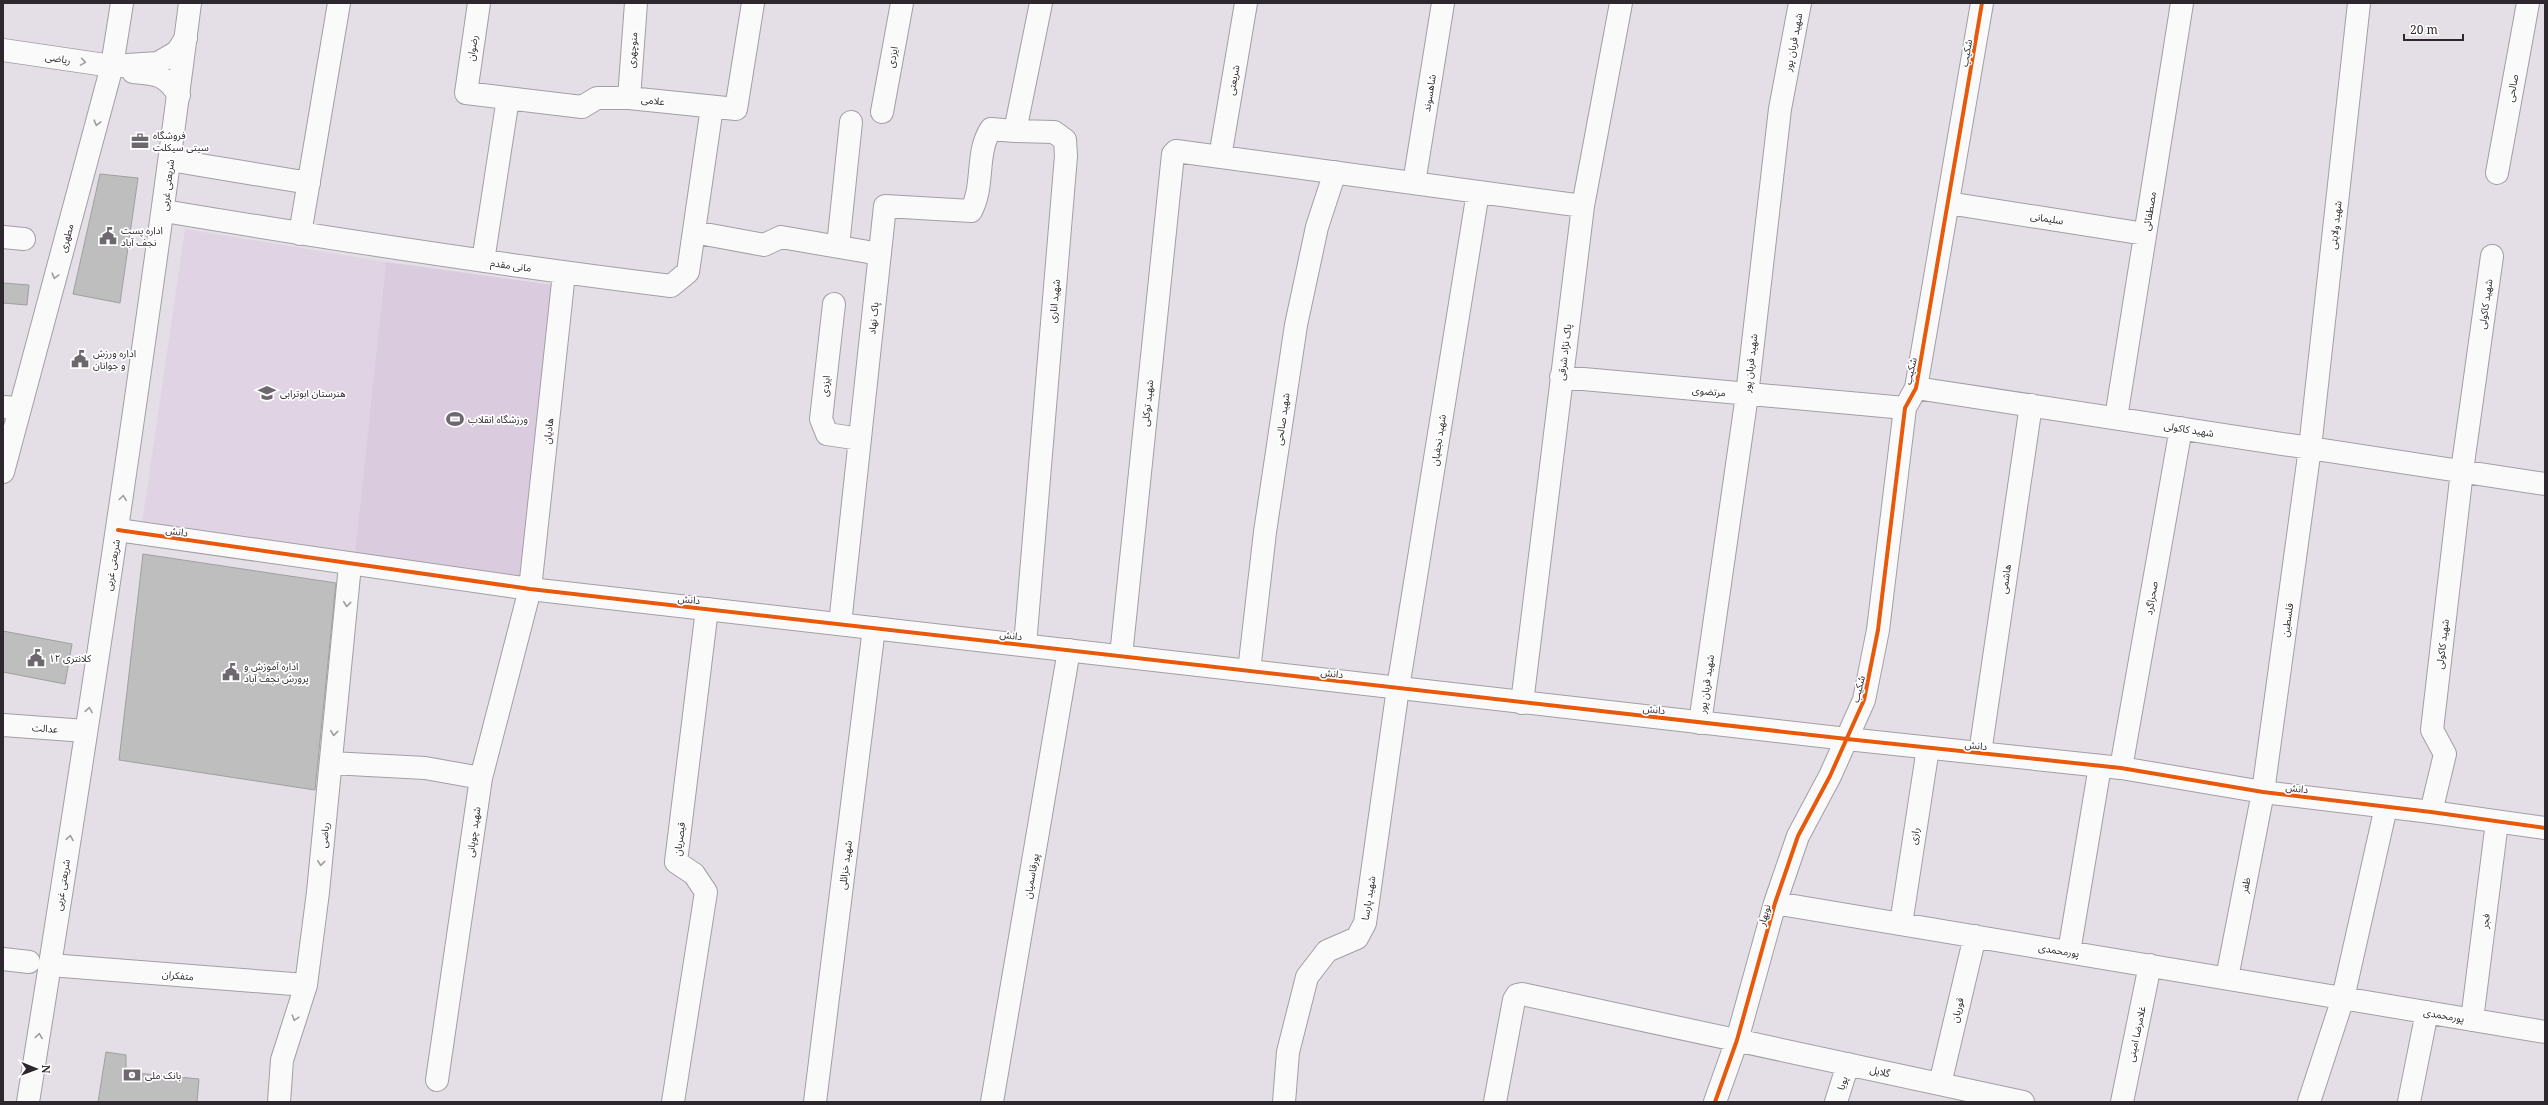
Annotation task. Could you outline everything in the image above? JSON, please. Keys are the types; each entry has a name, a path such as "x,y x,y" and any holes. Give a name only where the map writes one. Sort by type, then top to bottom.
{"street":[{"name":"مطهری","path":"3,472 11,408 106,90 121,65 116,42 122,3"},
{"name":"شریعتی غربی","path":"28,1102 118,530 164,211 190,3"},
{"path":"300,234 338,3"},
{"name":"رضوان","path":"466,93 478,3"},
{"name":"منوچهری","path":"629,98 636,3"},
{"name":"علامی","path":"466,93 582,107 597,98 629,98 736,109 753,3"},
{"name":"ایزدی","path":"882,112 902,3"},
{"path":"1015,131 1041,3"},
{"name":"شریعتی","path":"1220,157 1246,3"},
{"name":"شاهسوند","path":"1414,183 1443,3"},
{"name":"پاک نژاد شرقی","path":"1522,702 1583,206 1621,3"},
{"name":"شهید قربان پور","path":"1700,722 1747,394 1780,109 1800,3"},
{"name":"شکیب","path":"1847,739 1864,700 1878,630 1905,408 1916,388 1982,3"},
{"name":"مصطفائی","path":"2116,418 2182,3"},
{"name":"شهید ولایتی","path":"2310,448 2359,3"},
{"name":"صالحی","path":"2496,173 2528,3"},
{"name":"ریاضی","path":"3,50 121,65 158,63 177,52 186,38"},
{"path":"106,90 116,78 133,72 153,73 168,80 179,95"},
{"path":"484,261 508,98"},
{"name":"مانی مقدم","path":"164,211 300,234 564,273 671,286 688,272 712,107"},
{"path":"838,246 851,122"},
{"name":"پاک نهاد","path":"840,624 885,206 971,210 978,198 984,140 991,129 1015,131"},
{"name":"شهید اناری","path":"1015,131 1054,132 1065,140 1066,156 1025,645"},
{"name":"شهید توکلی","path":"1121,656 1173,154 1176,151 1220,157"},
{"path":"1220,157 1583,206"},
{"path":"170,160 309,183"},
{"name":"شهید صالحی","path":"1249,671 1265,532 1296,325 1317,226 1335,172"},
{"name":"شهید نجفیان","path":"1398,688 1478,192"},
{"name":"سلیمانی","path":"1948,203 2145,234"},
{"path":"694,232 764,245 781,237 880,254"},
{"name":"شهید کاکولی","path":"2431,812 2445,754 2432,730 2462,471 2492,256"},
{"name":"هادیان","path":"530,589 564,273"},
{"name":"ایزدی","path":"834,304 821,419 827,434 860,439"},
{"name":"مرتضوی","path":"1561,377 1905,408"},
{"name":"شهید کاکولی","path":"1916,388 2545,484"},
{"name":"هاشمی","path":"1980,753 2031,405"},
{"name":"صحراگرد","path":"2069,952 2110,767 2181,428"},
{"name":"فلسطین","path":"2263,792 2310,448"},
{"name":"دانش","path":"118,530 350,565 530,589 1847,739 2110,767 2263,792 2431,812 2545,828"},
{"name":"ریاضی","path":"279,1102 282,1060 306,985 318,892 350,565"},
{"name":"شهید چوپانی","path":"437,1080 481,778 530,589"},
{"name":"قیصریان","path":"673,1102 706,892 694,874 676,862 707,609"},
{"name":"شهید خزائلی","path":"815,1102 874,628"},
{"name":"پورقاسمیان","path":"992,1102 1069,650"},
{"name":"شهید پارسا","path":"1284,1102 1288,1052 1307,977 1327,951 1357,938 1365,923 1398,688"},
{"name":"عدالت","path":"3,725 86,731"},
{"name":"نوبهار","path":"1715,1102 1737,1040 1775,903 1798,836 1847,739"},
{"name":"رازی","path":"1901,924 1928,748"},
{"path":"331,763 426,768 481,778"},
{"name":"ظفر","path":"2227,978 2263,792"},
{"path":"2309,1102 2343,998 2386,807"},
{"name":"فجر","path":"2472,1020 2497,822"},
{"name":"پورمحمدی","path":"1775,903 2545,1032"},
{"name":"قوریان","path":"1940,1084 1975,936"},
{"path":"3,959 29,962"},
{"name":"متفکران","path":"50,965 306,985"},
{"name":"غلامرضا امینی","path":"2122,1102 2150,966"},
{"name":"گلایل","path":"1495,1102 1517,996 1522,994 2023,1102"},
{"path":"2409,1102 2427,1012"},
{"name":"پویا","path":"1836,1102 1848,1064"}],"shaded area":[{"name":"هنرستان ابوترابی","path":"185,229 386,262 355,553 142,524"},
{"name":"ورزشگاه انقلاب","path":"386,262 554,285 523,576 355,553"}],"building":[{"name":"اداره پست نجف آباد","path":"100,174 138,178 120,303 73,294"},
{"path":"3,283 29,285 27,305 3,303"},
{"name":"اداره آموزش و پرورش نجف آباد","path":"143,554 336,583 315,790 119,760"},
{"name":"کلانتری ۱۲","path":"3,631 72,644 65,684 3,672"},
{"name":"بانک ملی","path":"106,1052 126,1055 126,1072 199,1079 197,1102 98,1102"}],"cycle path":[{"path":"1715,1102 1737,1040 1775,903 1798,836 1830,776 1864,700 1878,630 1905,408 1916,388 1982,3"},
{"path":"118,530 530,589 1847,739 2121,768 2263,792 2431,812 2545,828"}],"place":[{"name":"فروشگاه سيتی سیکلت","path":"140,141"},
{"name":"اداره پست نجف آباد","path":"108,236"},
{"name":"اداره ورزش و جوانان","path":"80,359"},
{"name":"هنرستان ابوترابی","path":"267,393"},
{"name":"ورزشگاه انقلاب","path":"455,419"},
{"name":"کلانتری ۱۲","path":"36,658"},
{"name":"اداره آموزش و پرورش نجف آباد","path":"231,672"},
{"name":"بانک ملی","path":"132,1075"}]}
